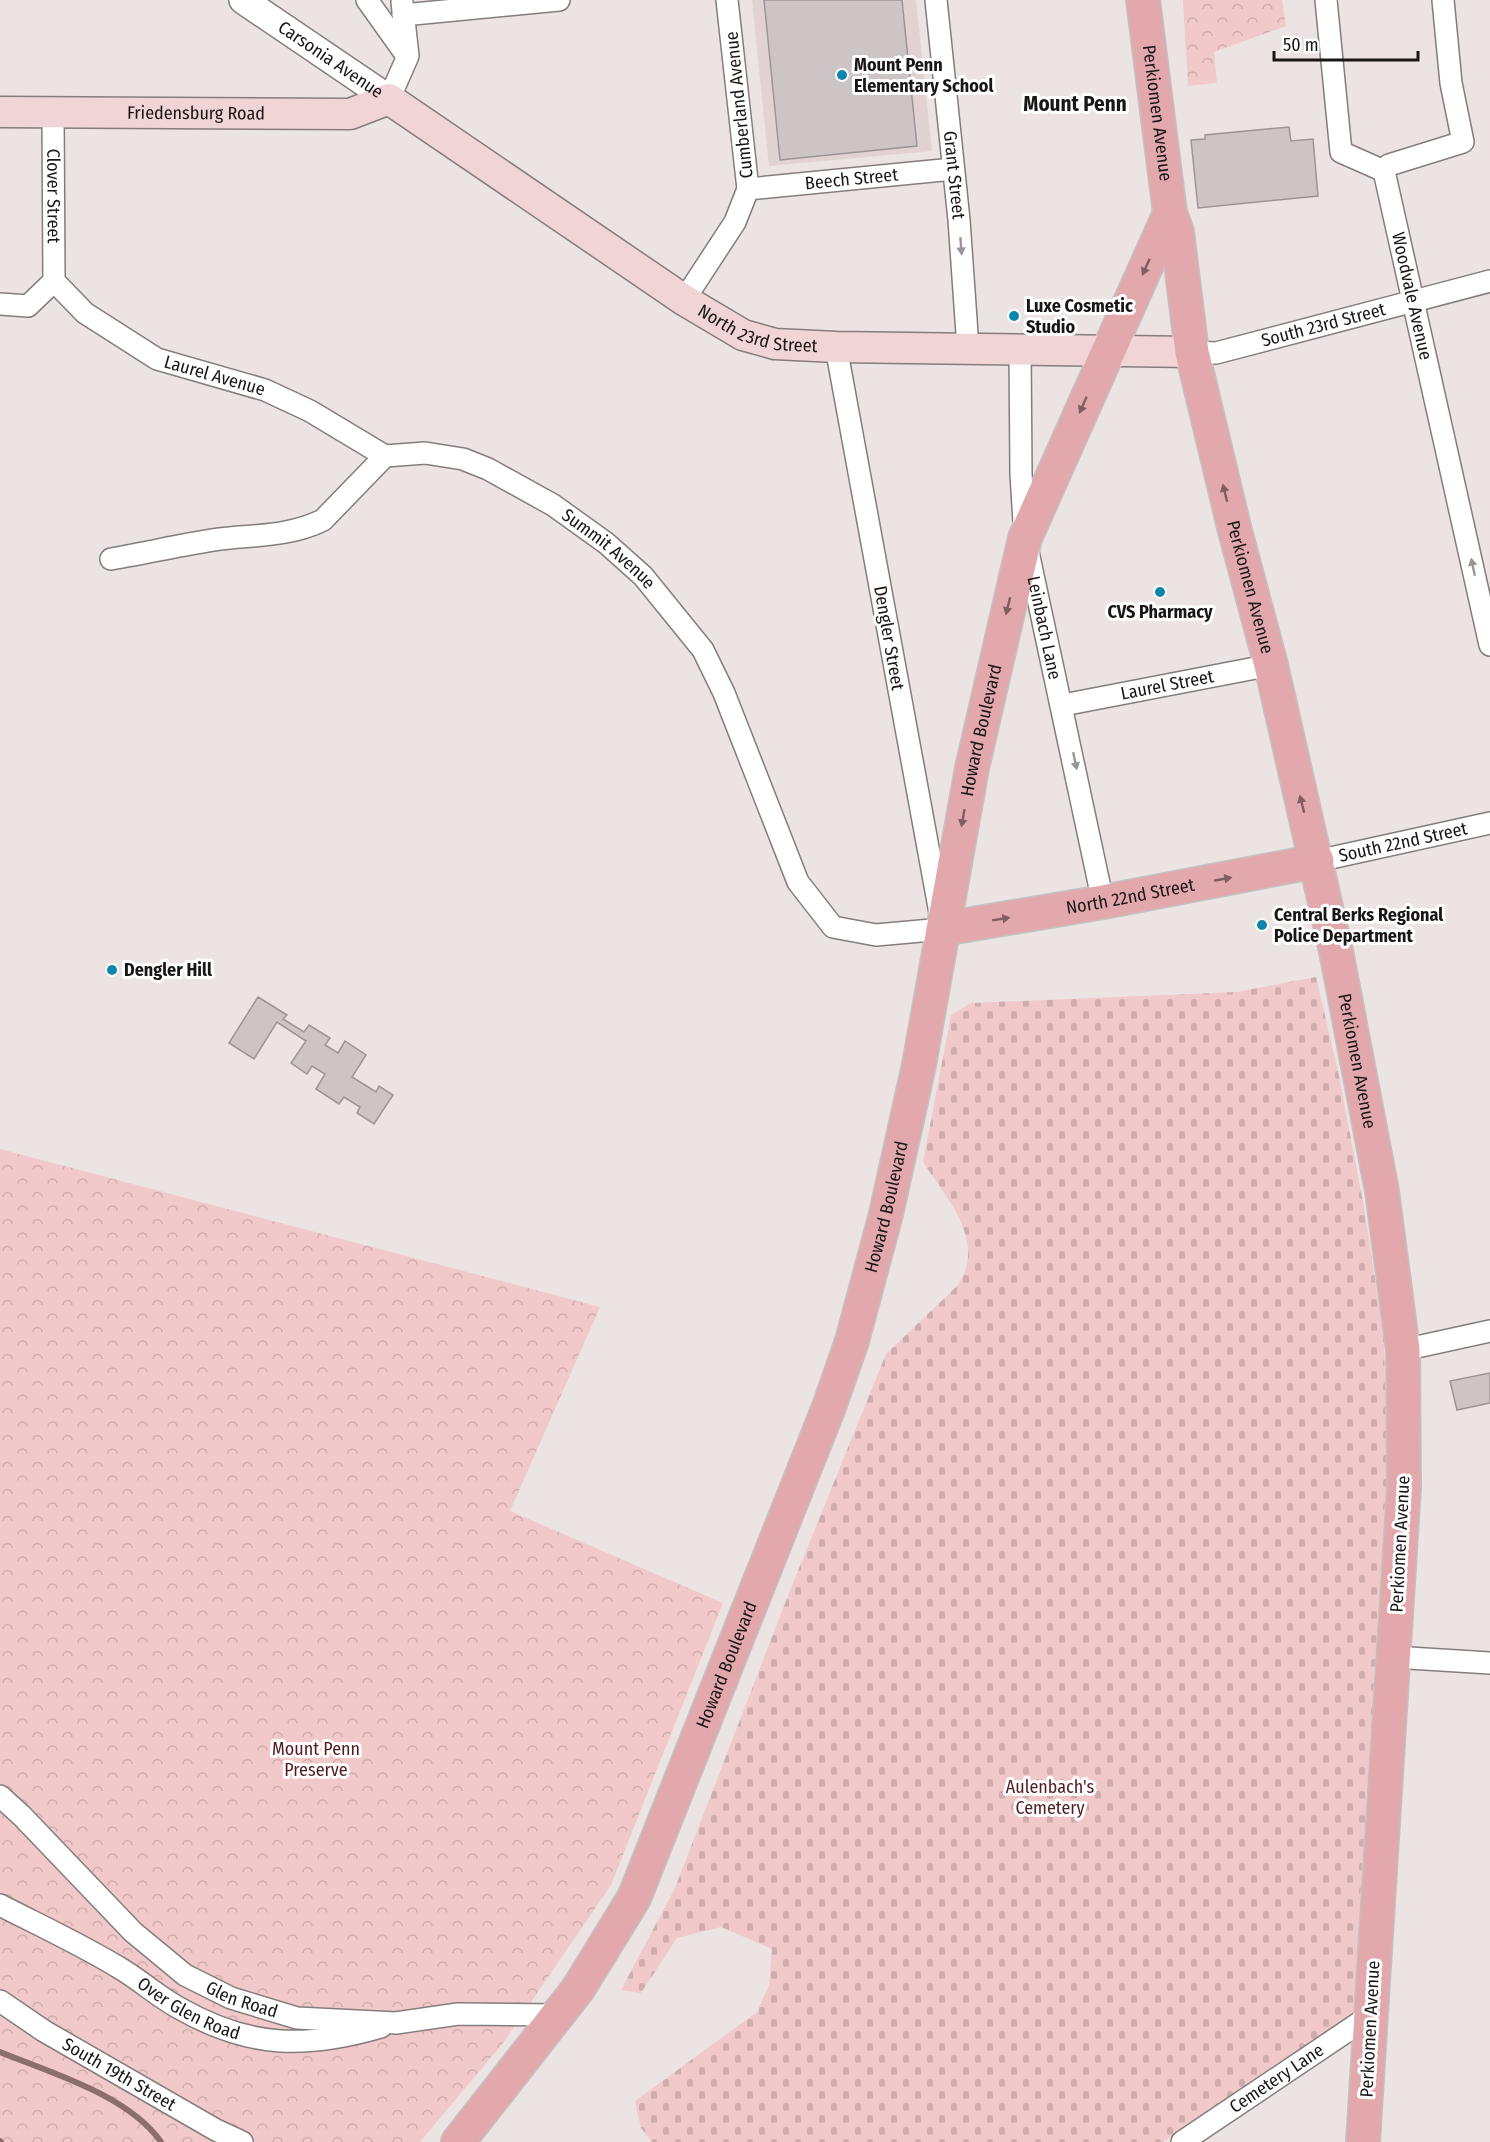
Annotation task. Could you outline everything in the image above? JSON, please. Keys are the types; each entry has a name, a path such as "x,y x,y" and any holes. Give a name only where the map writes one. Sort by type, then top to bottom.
{"main road":[{"name":"Perkiomen Avenue","path":"1143,0 1170,213 1177,232 1192,352 1235,531 1271,665 1317,861 1367,1105 1392,1255 1403,1350 1404,1487 1363,2142"},
{"name":"Friedensburg Road","path":"0,112 350,114 389,99"},
{"name":"North 23rd Street","path":"389,99 684,300 743,335 775,344 836,347 1192,352"},
{"name":"Howard Boulevard","path":"458,2142 578,1989 634,1898 850,1346 873,1271 907,1122 972,768 1025,538 1170,213"},
{"name":"North 22nd Street","path":"944,929 1103,902 1317,861"}],"street":[{"name":"Carsonia Avenue","path":"243,0 389,99"},
{"path":"367,0 408,56"},
{"path":"389,99 408,56 403,7 559,0"},
{"name":"Cumberland Avenue","path":"684,300 735,222 748,189 727,0"},
{"name":"Grant Street","path":"936,0 968,348"},
{"path":"1326,0 1341,152 1384,171 1389,165 1463,141 1451,83 1443,0"},
{"name":"Clover Street","path":"53,112 54,281"},
{"name":"Beech Street","path":"748,189 953,169"},
{"name":"Woodvale Avenue","path":"1384,171 1490,645"},
{"path":"0,304 27,306 54,281"},
{"name":"Laurel Avenue","path":"54,281 85,313 157,359 266,390 310,411 385,456"},
{"name":"South 23rd Street","path":"1192,352 1216,353 1490,281"},
{"name":"Dengler Street","path":"836,347 944,929"},
{"name":"Leinbach Lane","path":"1020,350 1021,474 1025,538 1087,816 1103,902"},
{"name":"Summit Avenue","path":"385,456 424,453 464,459 488,469 554,505 606,543 663,597 702,650 724,693 798,882 833,927 876,935 944,929"},
{"path":"111,559 219,540 281,534 310,526 323,520 385,456"},
{"name":"Laurel Street","path":"1063,705 1271,665"},
{"name":"South 22nd Street","path":"1317,861 1490,823"},
{"path":"1403,1350 1490,1331"},
{"path":"1393,1657 1490,1663"},
{"name":"Glen Road","path":"0,1796 133,1932 185,1975 231,1998 297,2018 396,2023 458,2014 559,2015"},
{"name":"Over Glen Road","path":"0,1905 117,1967 178,2008 222,2029 260,2040 291,2043 348,2037 396,2023"},
{"name":"South 19th Street","path":"0,2001 54,2036 216,2130 242,2142"},
{"name":"Cemetery Lane","path":"1182,2142 1371,2014"}],"shaded area":[{"name":"Mount Penn Elementary School","path":"752,0 916,0 932,151 769,166"}],"green space":[{"path":"1183,0 1282,0 1286,26 1214,52 1217,83 1188,86"},
{"name":"Aulenbach's Cemetery","path":"1316,977 1338,1071 1364,1207 1384,1339 1387,1472 1353,2014 1163,2142 652,2142 641,2128 635,2101 757,2012 769,1985 772,1949 721,1927 677,1938 641,1993 621,1990 675,1888 789,1593 886,1354 957,1286 965,1270 968,1253 961,1221 923,1162 951,1015 971,1003 1237,992"},
{"name":"Mount Penn Preserve","path":"0,1149 600,1307 510,1511 723,1603 611,1885 503,2043 420,2142 0,2142"}],"building":[{"name":"Mount Penn Elementary School","path":"764,0 902,0 917,146 780,160"},
{"path":"1289,127 1291,141 1313,139 1318,196 1198,208 1191,140 1205,139 1205,135"},
{"path":"258,997 287,1015 283,1019 304,1032 309,1025 330,1038 325,1045 338,1053 345,1041 366,1055 352,1077 376,1092 379,1086 393,1095 374,1124 357,1113 360,1107 344,1097 339,1104 316,1089 325,1074 312,1066 307,1074 291,1063 306,1041 277,1022 254,1059 229,1043"},
{"path":"1490,1373 1490,1403 1457,1410 1450,1381"}],"waterway":[{"path":"0,2052 65,2077 109,2098 147,2126 161,2142"}],"place":[{"name":"Mount Penn Elementary School","path":"842,75"},
{"name":"Luxe Cosmetic Studio","path":"1014,316"},
{"name":"CVS Pharmacy","path":"1160,592"},
{"name":"Central Berks Regional Police Department","path":"1262,925"},
{"name":"Dengler Hill","path":"112,970"}],"district":[{"name":"Mount Penn","path":"1075,104"}]}
